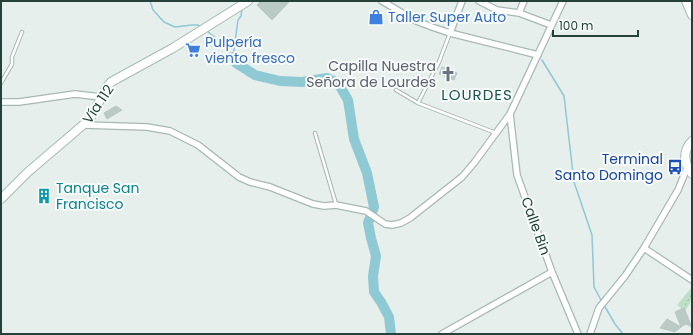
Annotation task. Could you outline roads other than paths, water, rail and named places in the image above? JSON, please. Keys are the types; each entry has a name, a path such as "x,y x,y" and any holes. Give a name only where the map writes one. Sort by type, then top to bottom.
{"main road":[{"path":"686,1 692,15"},
{"name":"Vía 112","path":"1,199 28,172 90,119 106,88 111,82 247,2"},
{"path":"690,171 685,159 686,149 692,141"}],"street":[{"path":"382,1 414,20 450,33 538,55"},
{"path":"450,33 462,1"},
{"path":"479,1 497,10 519,13 551,25"},
{"path":"519,13 524,1"},
{"path":"84,125 147,127 170,131 198,145 239,177 250,182 270,187 313,204 324,206 336,205 366,211 385,224 392,225 401,223 410,218 462,177 497,133 510,114 563,1"},
{"path":"1,102 19,102 75,94 101,97"},
{"name":"Calle Bin","path":"510,114 517,175 552,272 578,334"},
{"path":"590,334 599,308 625,276 644,248 690,171"},
{"path":"644,248 692,280"},
{"path":"442,334 552,272"}],"lane":[{"path":"1,83 12,64 12,57 22,32"},
{"path":"418,103 439,62 450,33"},
{"path":"396,90 418,103 497,133"},
{"path":"315,133 336,205"}],"waterway":[{"path":"150,1 153,10 164,22 175,27 192,25 198,25 201,27"},
{"path":"233,57 238,20 241,16 242,9"},
{"path":"206,30 219,41 233,57"},
{"path":"233,57 236,63 255,75 280,81 302,82 327,78 338,83 348,100 354,139 367,173 374,207 368,223 376,256 373,276 374,292 389,317 391,334"},
{"path":"542,60 564,96 574,182 592,235 594,287 602,302"},
{"path":"604,305 615,324 623,334"}],"place":[{"name":"Taller Super Auto","path":"376,17"},
{"name":"Pulpería viento fresco","path":"193,50"},
{"name":"Capilla Nuestra Señora de Lourdes","path":"448,74"},
{"name":"Terminal Santo Domingo","path":"675,167"},
{"name":"Tanque San Francisco","path":"44,196"}],"district":[{"name":"LOURDES","path":"477,94"}]}
